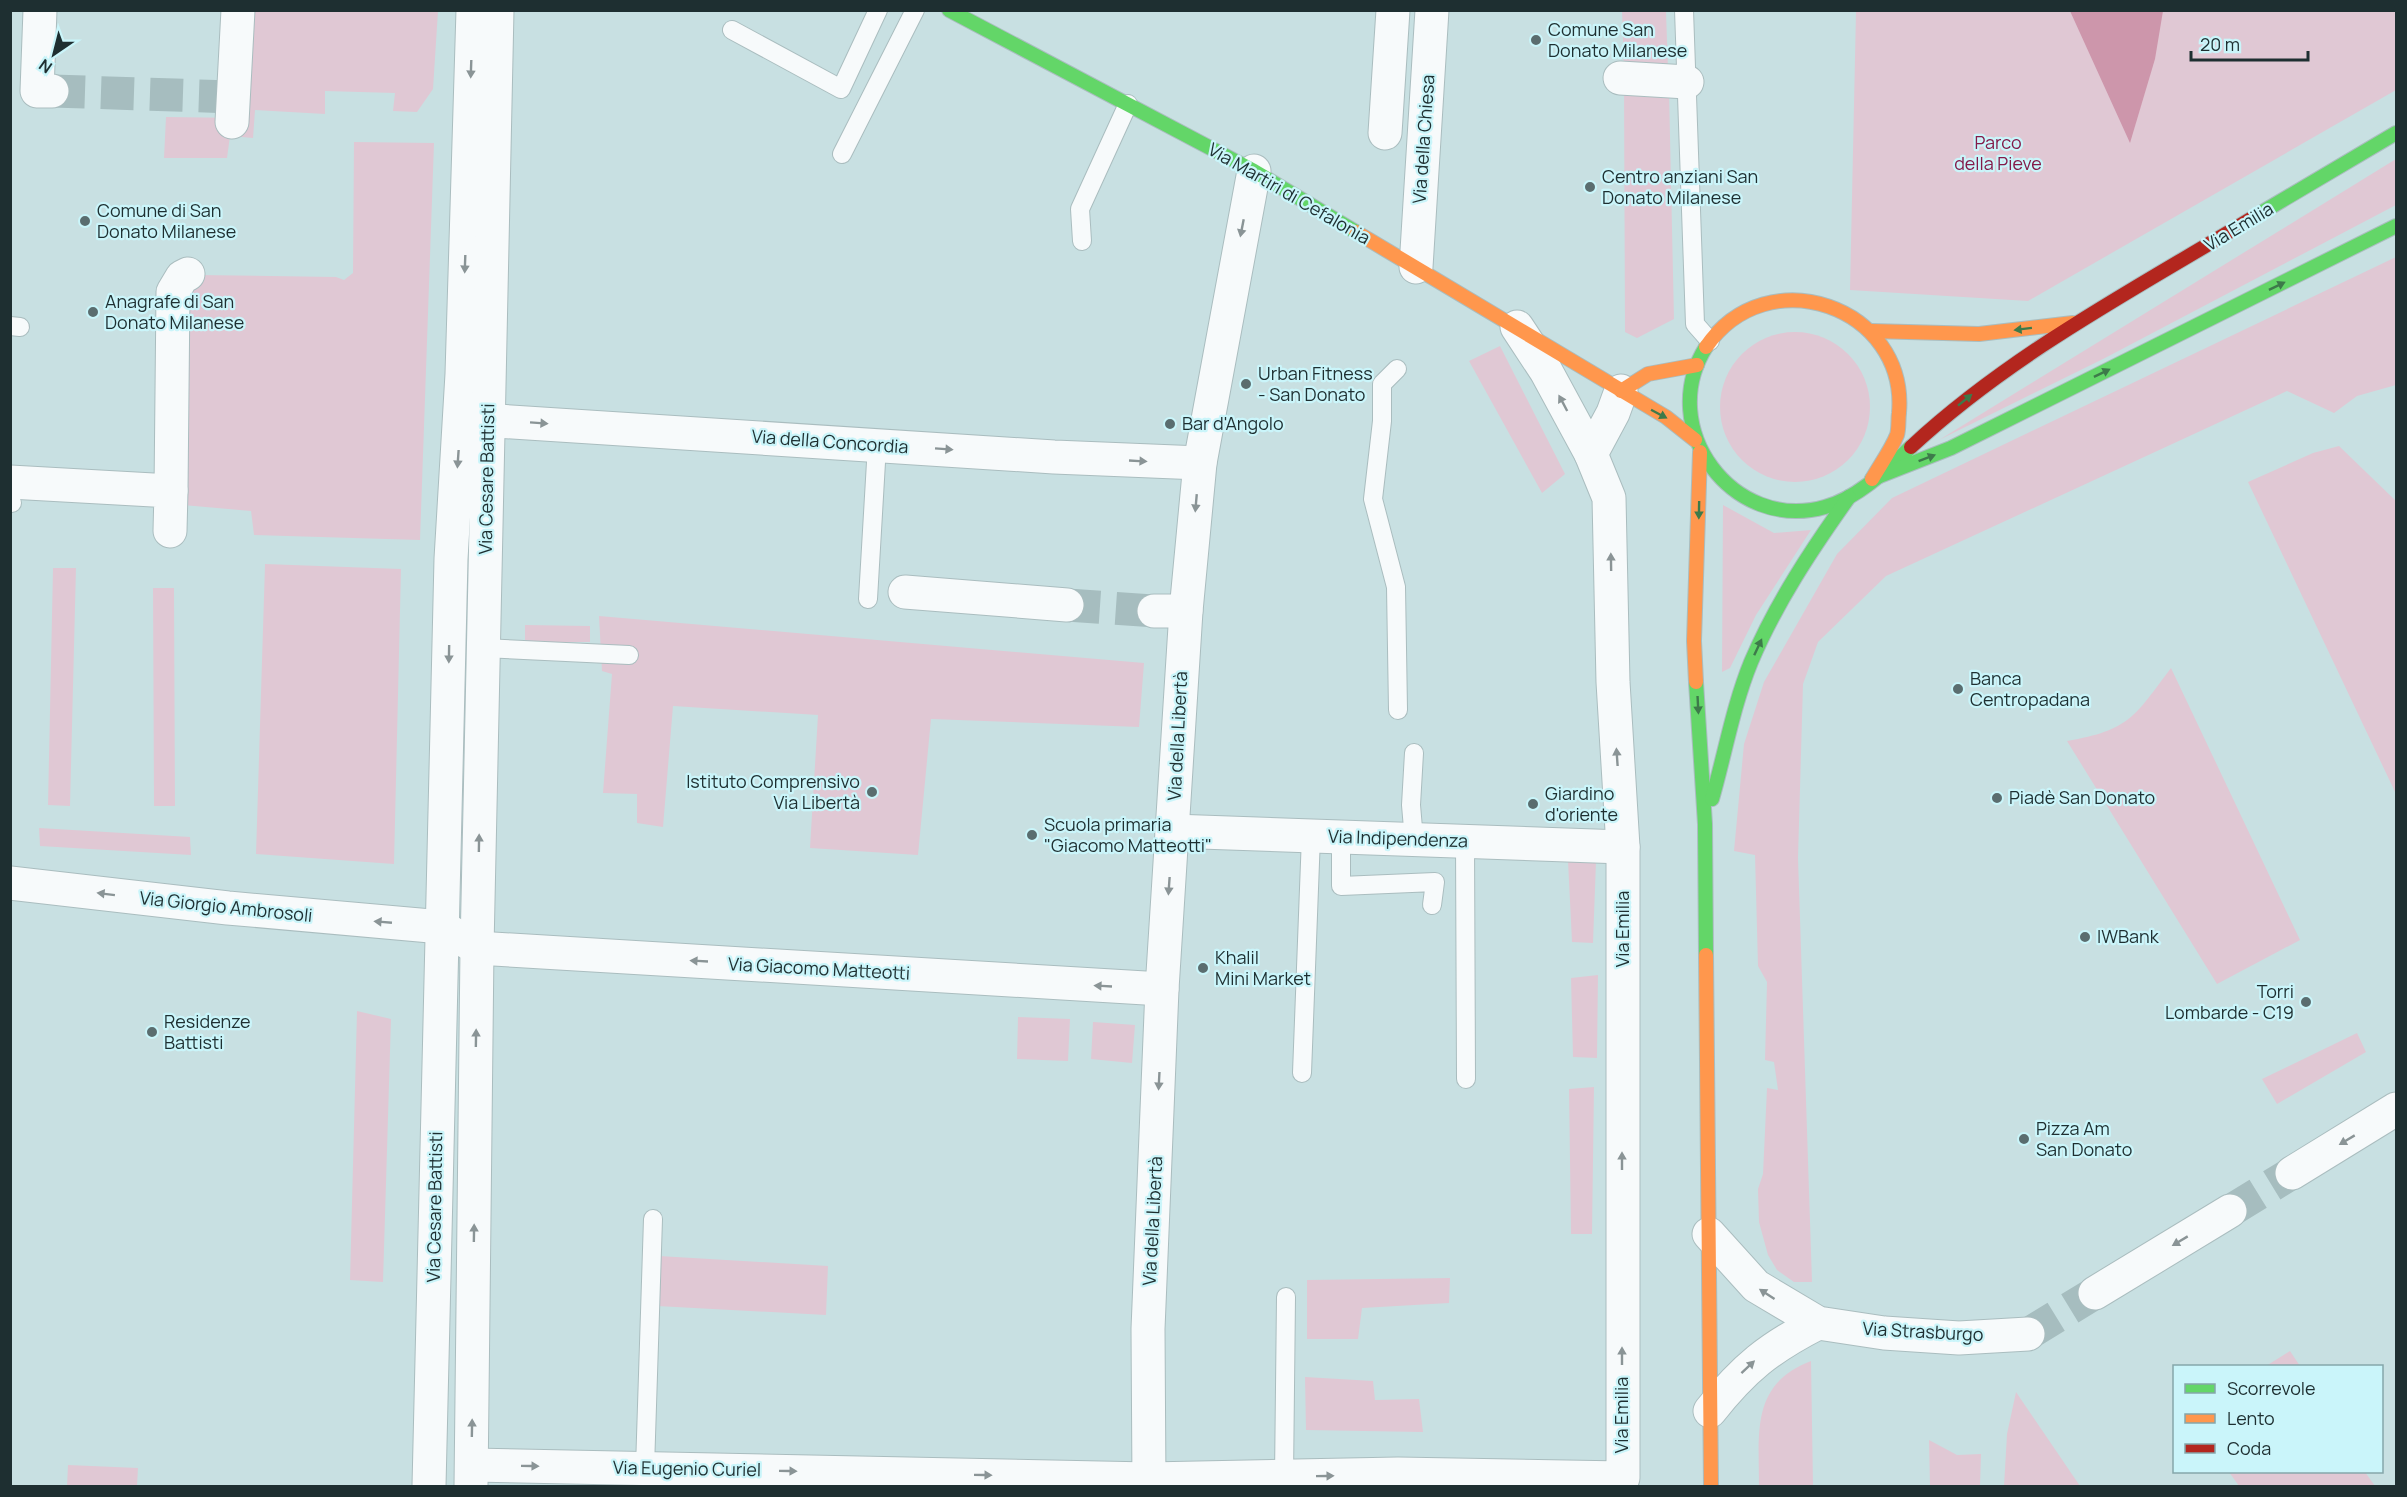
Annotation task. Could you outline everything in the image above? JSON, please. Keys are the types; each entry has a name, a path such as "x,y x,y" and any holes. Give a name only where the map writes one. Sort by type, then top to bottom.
{"main road":[{"name":"Via Martiri di Cefalonia","path":"949,10 1254,171 1666,417 1698,446"},
{"name":"Via Emilia","path":"1698,446 1727,486 1758,504 1797,511 1824,508 1849,497 1968,396 2081,322 2397,133"},
{"path":"1872,479 1951,448 2397,226"},
{"name":"Via Emilia","path":"1711,1486 1705,824 1694,641 1698,446 1689,402 1697,365 1710,341 1735,317 1747,310 1763,304 1790,299 1825,303 1856,318 1872,331 1894,365 1901,393 1902,414 1891,452 1872,479"},
{"name":"Via Emilia","path":"1872,331 1979,334 2081,322"},
{"path":"1621,391 1648,374 1697,365"},
{"name":"Via Emilia","path":"1705,824 1750,664 1793,578 1849,497"}],"street":[{"path":"40,10 37,91 52,91"},
{"path":"232,122 238,10"},
{"name":"Via Cesare Battisti","path":"472,1476 477,948 483,648 474,419 473,10"},
{"name":"Via Cesare Battisti","path":"429,1486 452,559 474,419 497,10"},
{"path":"1385,133 1393,10"},
{"name":"Via della Chiesa","path":"1416,267 1432,10"},
{"path":"1620,78 1687,82"},
{"name":"Via della Libertà","path":"1149,1483 1148,1329 1162,989 1172,831 1170,611 1254,171"},
{"path":"170,531 173,292 182,277 188,274"},
{"name":"Via Emilia","path":"1517,327 1546,371 1591,454 1609,498 1613,682 1623,847 1623,1478"},
{"path":"1591,454 1613,413 1621,391"},
{"name":"Via della Concordia","path":"474,419 1054,457 1200,463"},
{"path":"11,496 171,491"},
{"path":"905,592 1067,605"},
{"name":"Via Indipendenza","path":"1172,831 1623,847"},
{"name":"Via Giorgio Ambrosoli","path":"10,883 228,908 442,927"},
{"path":"442,927 477,948"},
{"name":"Via Giacomo Matteotti","path":"477,948 1162,989"},
{"path":"2292,1173 2397,1109"},
{"path":"2095,1293 2230,1210"},
{"path":"1709,1234 1756,1286 1818,1323 1757,1359 1735,1379 1710,1411"},
{"name":"Via Strasburgo","path":"1818,1323 1884,1333 1959,1338 2028,1334"},
{"name":"Via Eugenio Curiel","path":"472,1476 636,1474 1149,1483 1284,1477 1398,1480 1623,1478"}],"lane":[{"path":"732,30 841,89 878,10"},
{"path":"842,154 915,10"},
{"path":"1684,10 1695,324 1710,341"},
{"path":"1082,241 1080,209 1128,104"},
{"path":"1397,369 1382,384 1382,421 1373,499 1396,587 1398,710"},
{"path":"868,599 877,445"},
{"path":"483,648 629,655"},
{"path":"1414,753 1410,805 1414,840"},
{"path":"1326,837 1341,886 1436,882 1432,905"},
{"path":"1302,1073 1326,837"},
{"path":"1465,841 1466,1079"},
{"path":"636,1474 653,1219"},
{"path":"1284,1477 1286,1297"}],"green space":[{"path":"249,11 438,11 433,89 417,112 393,111 395,93 325,91 325,114 255,110 253,138 230,136 227,158 164,158 166,117 243,118"},
{"path":"1622,11 1666,11 1668,70 1624,70"},
{"name":"Parco della Pieve","path":"1856,11 2396,11 2396,90 2028,301 1850,290"},
{"path":"1624,89 1669,90 1674,319 1637,338 1625,332"},
{"path":"354,142 434,143 420,540 254,535 251,511 183,505 184,286 196,275 336,277 344,280 353,273"},
{"path":"2396,159 2396,205 2105,358 1939,440"},
{"path":"2396,257 2396,385 2357,396 2334,413 2287,391 1886,576 1818,642 1803,684 1798,858 1812,1282 1794,1282 1777,1270 1768,1255 1759,1222 1758,1189 1763,1174 1767,1088 1778,1090 1774,1062 1765,1060 1767,982 1758,966 1755,855 1734,851 1744,744 1764,682 1837,554 1892,498"},
{"path":"1795,332 1824,337 1837,344 1848,354 1858,365 1865,378 1870,407 1865,436 1858,449 1848,460 1837,470 1824,477 1795,482 1766,477 1753,470 1742,460 1732,449 1725,436 1720,407 1725,378 1732,365 1742,354 1753,344 1766,337"},
{"path":"1500,346 1565,474 1542,493 1469,361"},
{"path":"2339,446 2396,501 2396,794 2248,482 2313,453"},
{"path":"1723,505 1774,533 1811,530 1756,615 1730,668 1722,672"},
{"path":"265,564 401,569 394,864 256,854"},
{"path":"53,568 76,568 70,806 48,805"},
{"path":"153,588 174,588 175,806 154,806"},
{"path":"599,616 1144,663 1139,727 931,719 918,855 810,848 818,715 673,706 663,827 637,823 637,794 603,793 612,674 602,671"},
{"path":"525,625 590,626 590,642 525,642"},
{"path":"2171,668 2300,940 2217,984 2067,741 2105,732 2129,719 2148,699"},
{"path":"39,828 190,837 191,855 40,846"},
{"path":"1568,861 1596,862 1593,943 1572,942"},
{"path":"1598,975 1597,1058 1573,1057 1571,978"},
{"path":"357,1011 391,1019 383,1282 350,1280"},
{"path":"1018,1017 1070,1019 1068,1061 1017,1059"},
{"path":"1093,1022 1135,1025 1132,1063 1091,1059"},
{"path":"2357,1033 2366,1052 2277,1104 2262,1079"},
{"path":"1594,1087 1592,1234 1571,1234 1569,1089"},
{"path":"659,1256 828,1266 826,1315 657,1306"},
{"path":"1450,1278 1449,1303 1362,1308 1358,1339 1307,1339 1307,1280"},
{"path":"2290,1351 2299,1365 2268,1365"},
{"path":"1811,1361 1813,1486 1759,1486 1760,1428 1768,1396 1778,1382"},
{"path":"1305,1377 1373,1381 1375,1400 1419,1399 1423,1432 1306,1430"},
{"path":"2016,1392 2080,1486 2004,1486 2007,1434"},
{"path":"1929,1440 1957,1455 1981,1454 1980,1486 1930,1486"},
{"path":"68,1465 138,1468 137,1486 67,1486"},
{"path":"2230,1473 2366,1473 2375,1486 2239,1486"}],"shaded area":[{"path":"2070,11 2163,11 2155,59 2130,143"}],"tunnel":[{"path":"52,91 233,97"},
{"path":"1067,605 1154,611"},
{"path":"2230,1211 2292,1173"},
{"path":"2028,1334 2095,1293"}],"traffic: fast":[{"path":"949,10 1254,171 1356,232"},
{"path":"2254,217 2396,133"},
{"path":"1872,479 1951,448 2396,226"},
{"path":"1706,347 1693,378 1690,410 1697,440 1712,467 1733,489 1760,504 1791,511 1825,507 1837,503 1871,482 1911,447"},
{"path":"1712,799 1739,696 1751,662 1795,577 1849,497"},
{"path":"1696,682 1705,824 1706,955"}],"traffic: slow":[{"path":"1356,232 1666,417 1695,440"},
{"path":"1706,347 1732,320 1763,304 1796,300 1829,306 1858,322 1881,345 1896,376 1898,433 1872,479"},
{"path":"1872,331 1979,334 2073,323"},
{"path":"1621,391 1648,374 1697,365"},
{"path":"1696,682 1694,641 1700,452"},
{"path":"1706,955 1711,1486"}],"traffic: jam":[{"path":"1911,447 1991,381 2076,323 2254,217"}],"place":[{"name":"Comune San Donato Milanese","path":"1536,40"},
{"name":"Centro anziani San Donato Milanese","path":"1590,187"},
{"name":"Comune di San Donato Milanese","path":"85,221"},
{"name":"Anagrafe di San Donato Milanese","path":"93,312"},
{"name":"Urban Fitness - San Donato","path":"1246,384"},
{"name":"Bar d'Angolo","path":"1170,424"},
{"name":"Banca Centropadana","path":"1958,689"},
{"name":"Istituto Comprensivo Via Libertà","path":"872,792"},
{"name":"Piadè San Donato","path":"1997,798"},
{"name":"Giardino d'oriente","path":"1533,804"},
{"name":"Scuola primaria \"Giacomo Matteotti\"","path":"1032,835"},
{"name":"IWBank","path":"2085,937"},
{"name":"Khalil Mini Market","path":"1203,968"},
{"name":"Torri Lombarde - C19","path":"2306,1002"},
{"name":"Residenze Battisti","path":"152,1032"},
{"name":"Pizza Am San Donato","path":"2024,1139"}]}
